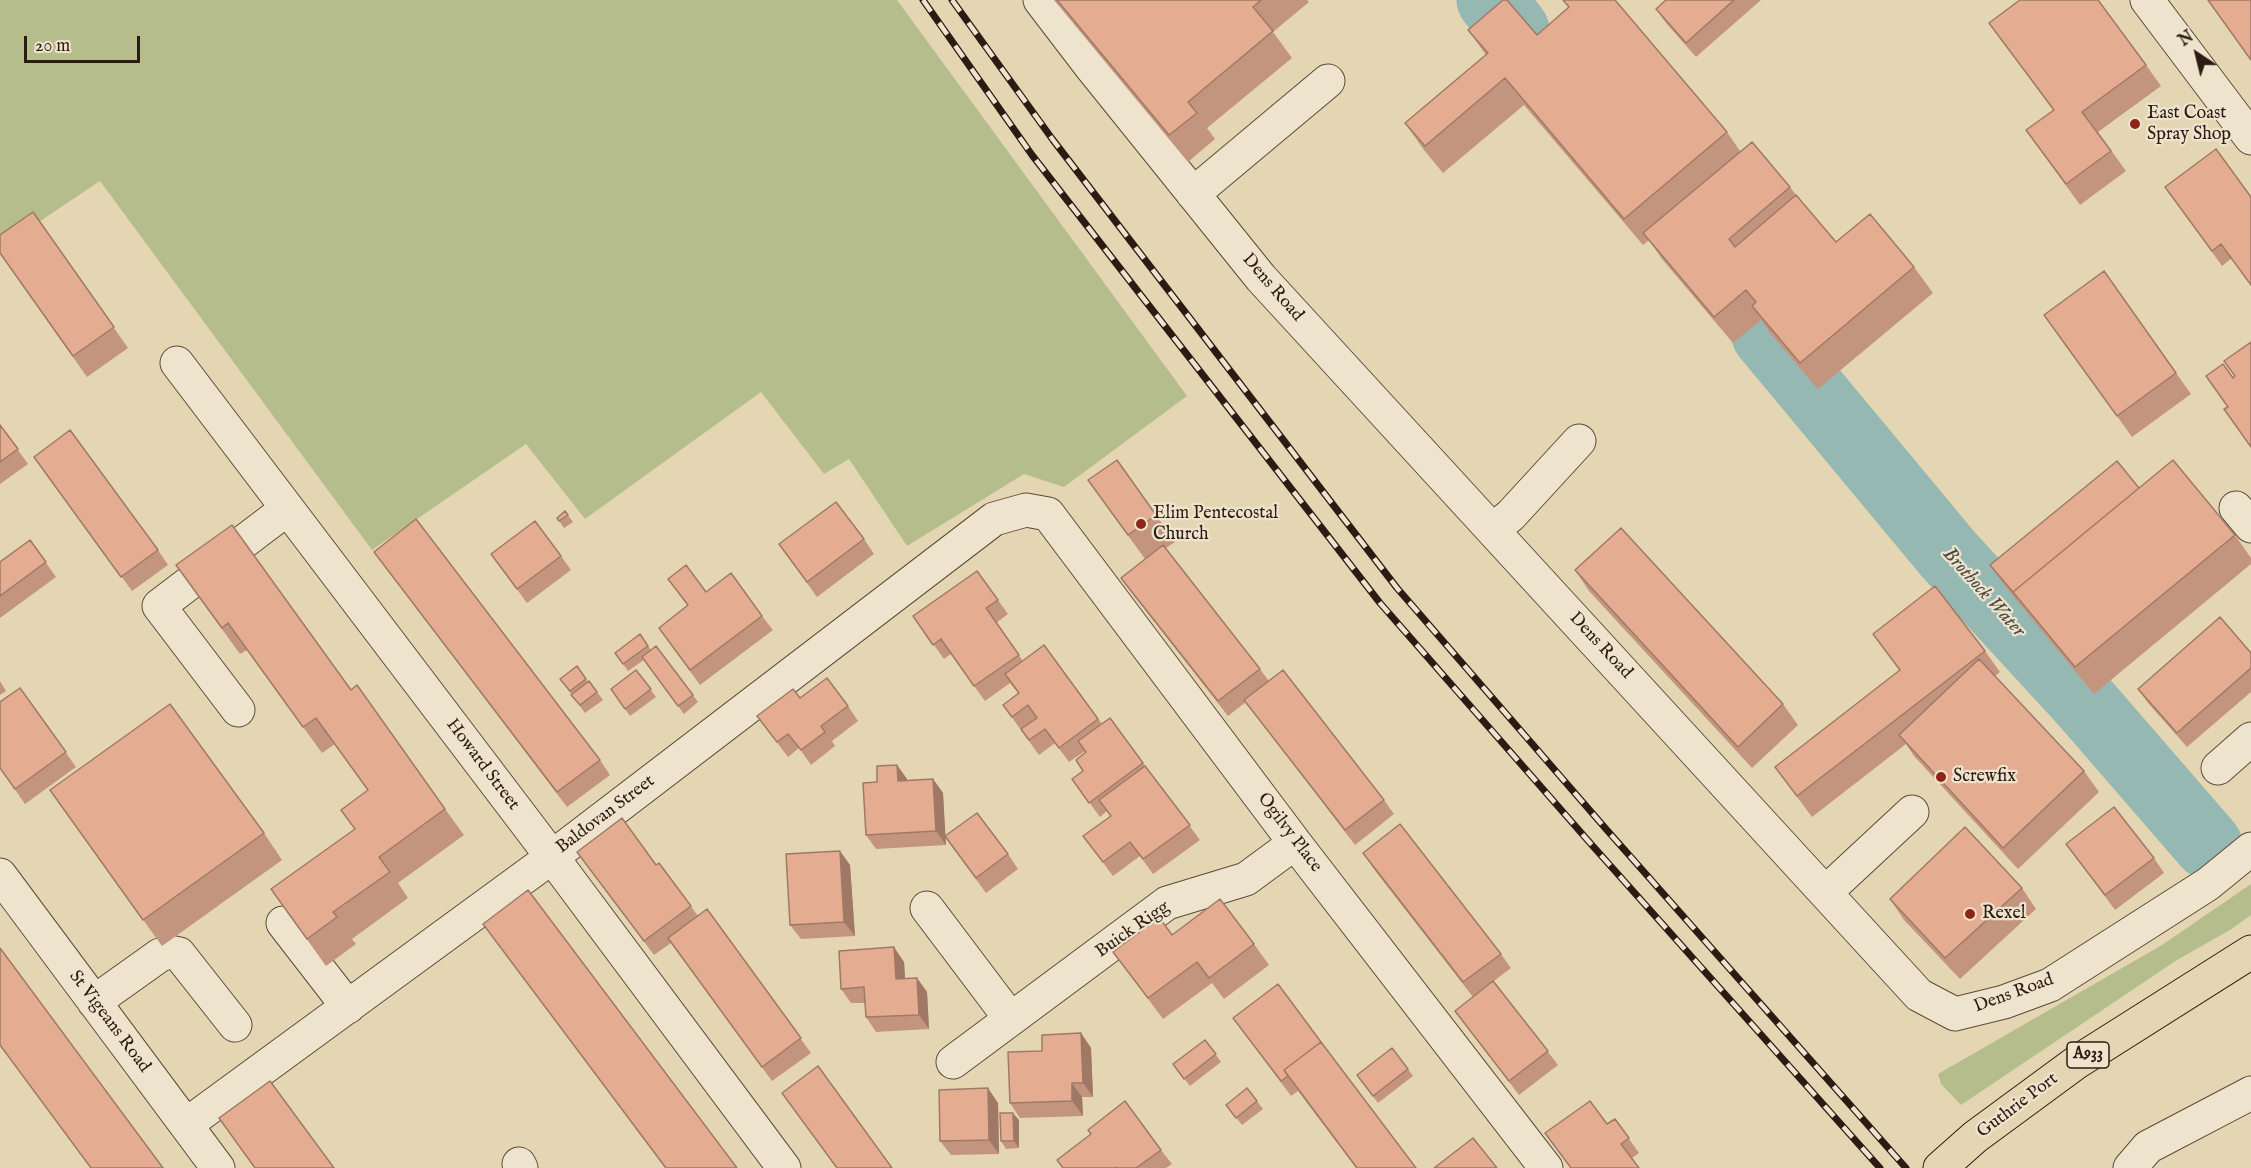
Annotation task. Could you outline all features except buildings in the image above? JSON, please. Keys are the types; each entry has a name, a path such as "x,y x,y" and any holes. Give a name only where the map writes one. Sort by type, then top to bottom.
{"main road":[{"name":"Guthrie Port","path":"1940,1168 1975,1137 2077,1062 2251,952"}],"street":[{"name":"Dens Road","path":"1040,0 1261,279 1919,995 1955,1014 2004,1002 2050,985 2208,884 2251,849"},
{"path":"2147,0 2251,138"},
{"path":"1193,194 1328,81"},
{"name":"Howard Street","path":"177,363 552,857 783,1168"},
{"path":"1493,530 1510,515 1579,441"},
{"path":"238,710 159,606 288,509"},
{"name":"Baldovan Street","path":"187,1124 552,857 994,519 1026,510"},
{"name":"Ogilvy Place","path":"1026,510 1048,513 1295,843 1546,1168"},
{"path":"2218,768 2251,739"},
{"path":"1826,892 1911,812"},
{"name":"Buick Rigg","path":"953,1062 1167,903 1246,879 1295,843"},
{"name":"St Vigeans Road","path":"0,875 218,1168"},
{"path":"927,908 1010,1018"},
{"path":"283,923 348,1007"},
{"path":"94,1002 160,956 170,952 179,954 235,1025"},
{"path":"2130,1168 2148,1148 2251,1093"}],"green space":[{"path":"0,0 897,0 1187,396 1064,487 1024,474 907,546 849,459 824,474 761,392 585,519 526,444 372,550 100,181 0,248"},
{"path":"2251,884 2251,915 2230,930 2177,960 1961,1105 1941,1084 1938,1074 2162,945"}],"waterway":[{"name":"Brothock Water","path":"1491,0 1515,30"},
{"name":"Brothock Water","path":"1766,335 1948,554 2085,703 2208,845"}],"railway":[{"path":"923,0 1032,155 1380,603 1880,1168"},
{"path":"952,0 1053,140 1397,588 1606,829 1906,1168"}],"place":[{"name":"East Coast Spray Shop","path":"2135,124"},
{"name":"Elim Pentecostal Church","path":"1141,524"},
{"name":"Screwfix","path":"1941,777"},
{"name":"Rexel","path":"1970,914"}]}
